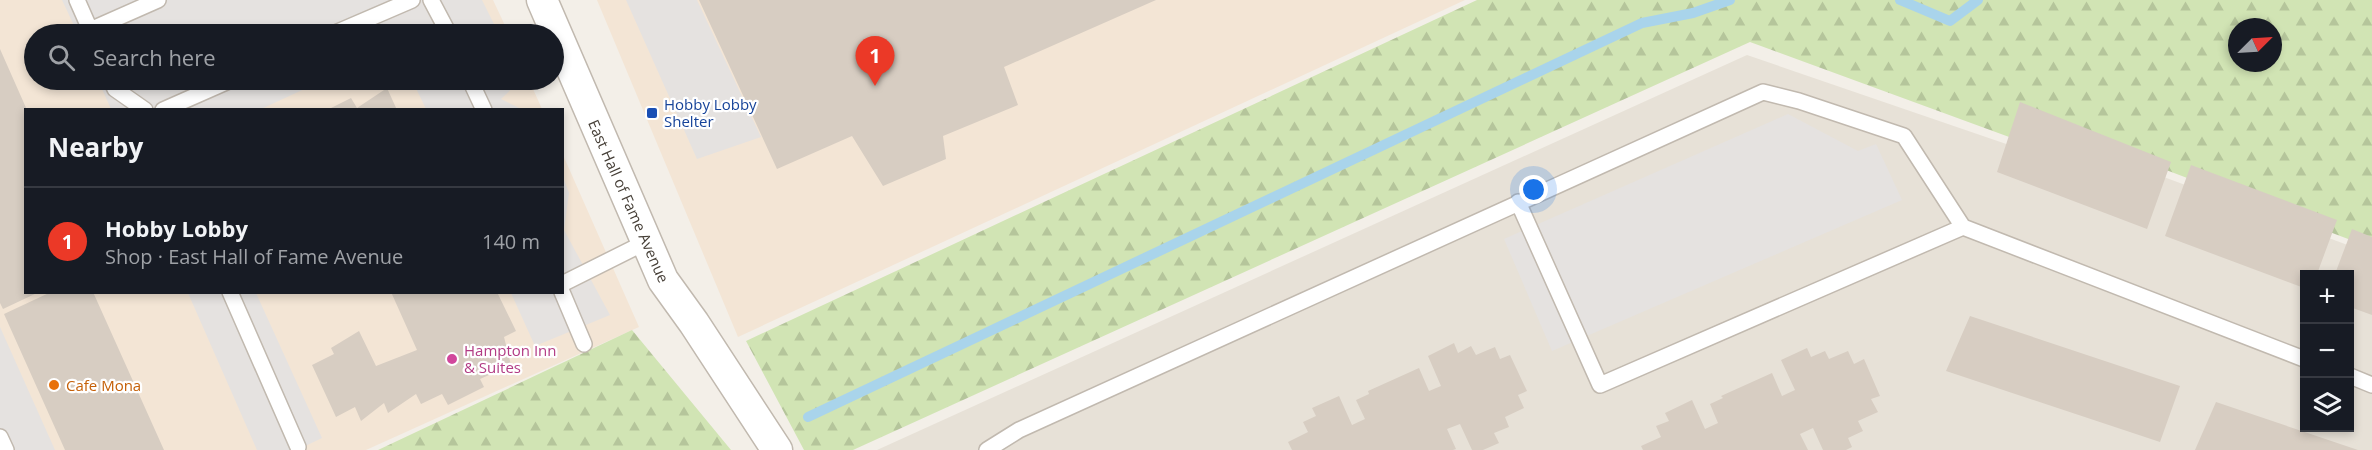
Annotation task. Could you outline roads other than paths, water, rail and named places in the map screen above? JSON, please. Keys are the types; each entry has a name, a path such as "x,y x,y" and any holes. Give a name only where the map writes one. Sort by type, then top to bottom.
{"street":[{"name":"East Hall of Fame Avenue","path":"542,0 552,24"},
{"name":"East Hall of Fame Avenue","path":"564,51 663,280 777,450"}],"lane":[{"path":"77,0 88,24"},
{"path":"108,24 158,0"},
{"path":"356,24 412,0"},
{"path":"431,0 444,24"},
{"path":"116,90 142,108"},
{"path":"168,108 208,90"},
{"path":"475,90 483,108"},
{"path":"987,450 1018,430 1763,92 1799,101 1904,136 1963,227 2300,357"},
{"path":"1518,202 1600,385 1963,227"},
{"path":"564,283 646,242"},
{"path":"231,294 298,447"},
{"path":"562,294 584,344"},
{"path":"2354,378 2372,385"},
{"path":"0,437 6,450"}],"waterway":[{"path":"808,417 1642,23 1693,13 1730,0"},
{"path":"1900,0 1950,21 1978,0"}],"place":[{"name":"Hobby Lobby","path":"875,86"},
{"name":"Hobby Lobby Shelter","path":"652,113"},
{"name":"Hampton Inn & Suites","path":"452,359"},
{"name":"Cafe Mona","path":"54,385"}]}
